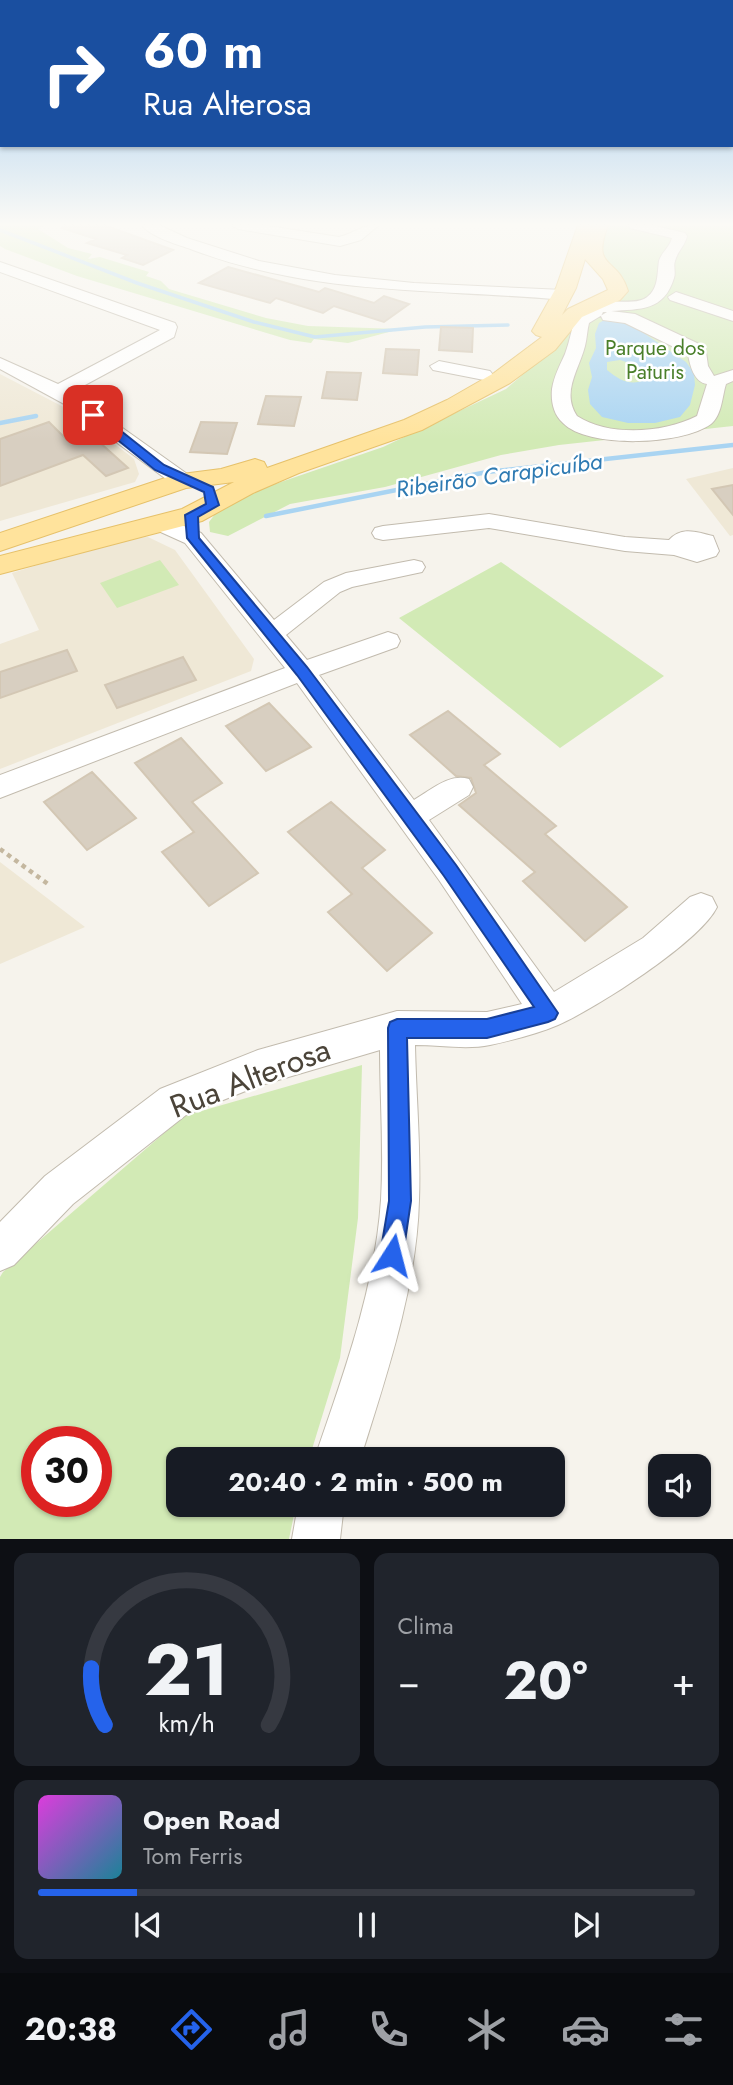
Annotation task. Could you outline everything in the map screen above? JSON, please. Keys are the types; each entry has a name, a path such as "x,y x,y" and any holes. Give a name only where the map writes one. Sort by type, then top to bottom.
{"main road":[{"path":"0,542 105,505 158,478 186,480 232,475 404,415 452,393 534,342 561,297"},
{"path":"581,297 606,308"},
{"path":"0,565 121,531 199,520 244,487 413,425 456,405 502,378 537,353 575,313 606,308 614,297"},
{"path":"186,480 209,490 199,520"},
{"path":"105,505 106,520 121,531"}],"street":[{"path":"60,391 168,333 169,327 84,297"},
{"path":"660,297 652,303 603,307 584,317 577,332 577,344 561,379 561,399 570,421 583,428 614,433 672,432 707,418 712,393 718,381 733,373"},
{"path":"606,308 691,347 696,352 699,366 707,379 703,412 680,425 616,430 584,423 577,418 570,399 568,380 589,344 593,322 606,308 660,305 676,297 733,316"},
{"path":"0,363 60,391 114,430 158,478"},
{"path":"439,366 484,375"},
{"path":"707,379 733,373"},
{"path":"199,520 272,634 411,817 548,1013"},
{"path":"383,533 489,521 625,544 680,548 680,541 685,537 717,546"},
{"path":"272,634 332,587 346,581 414,567"},
{"path":"0,787 302,671 388,641"},
{"path":"411,817 459,787"},
{"name":"Rua Alterosa","path":"0,1251 58,1190 173,1102 258,1068 397,1028 487,1029 548,1013 588,992 653,948 701,907"},
{"path":"341,1447 371,1357 388,1283 400,1201 397,1028"},
{"path":"316,1539 319,1517"}],"path":[{"path":"0,849 48,884"}],"shaded area":[{"path":"0,374 73,412 134,459 139,474 135,482 0,521"},
{"path":"733,468 733,535 730,536 686,479"},
{"path":"148,537 175,550 254,659 251,671 0,769 0,644 39,630 12,573 125,538"},
{"path":"0,862 85,927 0,964"}],"green space":[{"path":"146,297 195,297 266,318 308,326 400,329 348,343 314,339 311,343 290,340"},
{"name":"Parque dos Paturis","path":"614,297 733,297 733,426 559,445 501,455 385,487 290,504 228,536 210,532 209,522 218,510 252,492 383,447 506,389 562,341 579,321"},
{"path":"160,560 179,585 117,608 100,583"},
{"path":"501,562 664,676 560,748 399,618"},
{"path":"362,1065 358,1218 340,1358 313,1447 166,1447 166,1517 294,1517 289,1539 0,1539 0,1277 184,1116"}],"water":[{"path":"608,318 624,320 686,362 694,373 695,385 690,405 680,417 655,423 628,423 602,417 590,404 588,390 592,377 589,363 596,348 595,334 599,323","holes":["620,360 632,364 645,380 625,381 607,370 607,362"]}],"building":[{"path":"248,297 354,297 374,303 387,297 409,304 384,322 334,306 323,313 276,298 270,303"},
{"path":"441,327 473,328 472,352 439,350"},
{"path":"386,349 419,350 417,375 383,373"},
{"path":"327,372 361,373 357,400 322,398"},
{"path":"266,396 301,397 294,426 258,424"},
{"path":"49,422 67,440 88,432 128,468 106,476 83,455 0,486 0,439"},
{"path":"201,422 237,423 227,454 190,452"},
{"path":"733,485 733,515 712,489"},
{"path":"67,650 77,671 0,698 0,672"},
{"path":"183,657 196,680 117,708 105,685"},
{"path":"269,703 311,747 266,771 226,726"},
{"path":"448,711 500,754 484,765 556,826 545,834 627,907 585,941 523,881 535,872 459,805 476,793 471,778 456,776 410,735"},
{"path":"181,738 222,783 192,802 258,873 209,906 162,852 194,832 135,763"},
{"path":"92,772 136,818 87,850 44,802"},
{"path":"331,802 385,850 362,868 432,933 387,971 328,912 352,894 288,832"}],"waterway":[{"path":"178,297 254,322 315,337 425,327 508,325"},
{"path":"0,423 36,416"},
{"name":"Ribeirão Carapicuíba","path":"266,516 487,472 733,445"}],"route":[{"path":"93,415 159,467 209,490 213,505 192,515 193,538 302,671 450,871 548,1013 487,1029 397,1028 400,1201 392,1255"}]}
